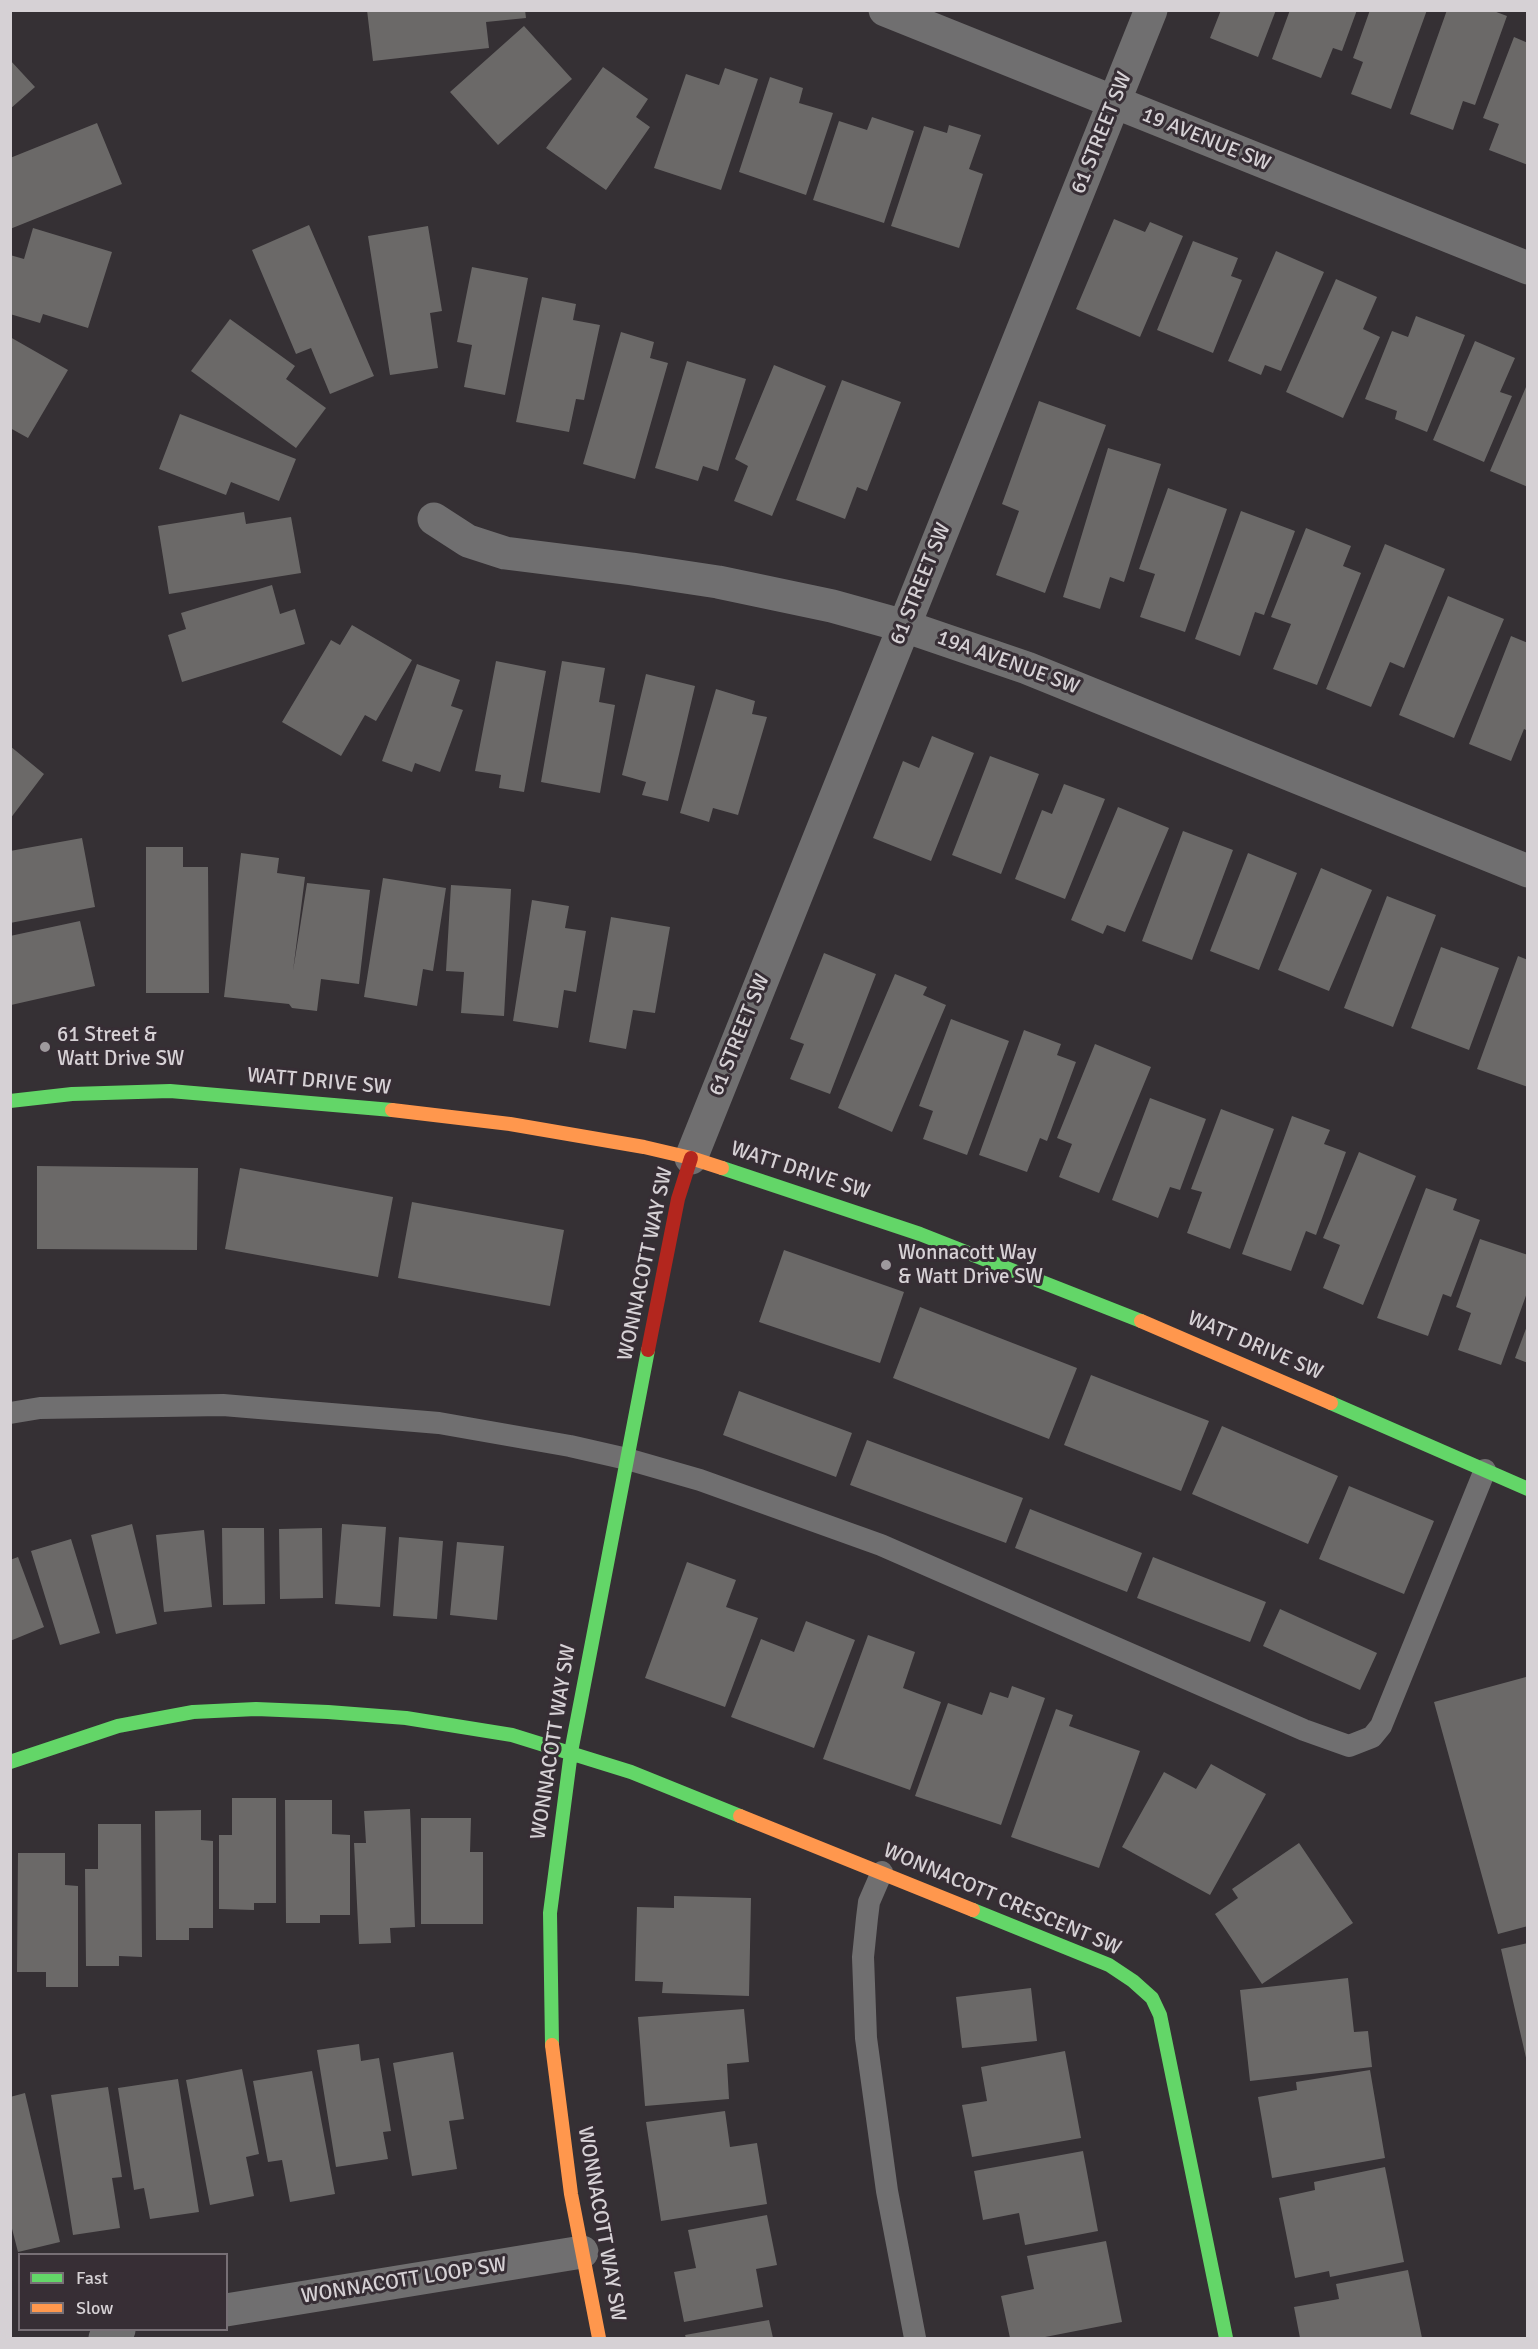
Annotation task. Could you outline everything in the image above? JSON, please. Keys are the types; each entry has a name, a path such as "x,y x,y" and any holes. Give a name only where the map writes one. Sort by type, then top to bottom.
{"street":[{"name":"19 AVENUE SW","path":"885,10 1527,268"},
{"name":"61 STREET SW","path":"691,1158 1151,10"},
{"name":"19A AVENUE SW","path":"434,519 468,541 505,553 718,582 832,606 904,626 1027,668 1527,871"},
{"name":"WATT DRIVE SW","path":"10,1101 72,1094 170,1091 266,1098 380,1108 510,1124 644,1147 691,1158 920,1234 1191,1341 1527,1489"},
{"name":"WONNACOTT WAY SW","path":"599,2338 571,2194 554,2063 550,1988 550,1912 571,1752 666,1253 678,1199 691,1158"},
{"name":"WONNACOTT CRESCENT SW","path":"10,1762 118,1726 193,1712 256,1709 406,1718 512,1735 631,1772 1109,1965 1133,1981 1152,1998 1160,2015 1226,2338"},
{"name":"WONNACOTT LOOP SW","path":"228,2310 582,2252"}],"lane":[{"path":"10,1413 40,1408 223,1405 439,1423 570,1446 627,1459 700,1480 881,1545 1304,1730 1349,1746 1372,1737 1381,1726 1485,1470"},
{"path":"882,1872 869,1902 863,1958 866,2038 887,2191 915,2338"}],"building":[{"path":"367,10 525,10 526,18 486,22 489,48 373,61"},
{"path":"1221,10 1276,10 1258,57 1210,38"},
{"path":"1290,10 1357,10 1342,51 1333,48 1321,78 1272,59"},
{"path":"1370,10 1427,10 1391,109 1351,94 1363,62 1353,58"},
{"path":"1447,10 1491,10 1507,16 1475,105 1463,101 1453,130 1410,114"},
{"path":"524,26 572,79 498,145 450,92"},
{"path":"1514,37 1528,43 1528,165 1489,150 1499,124 1483,118"},
{"path":"10,60 35,87 10,109"},
{"path":"603,67 648,99 636,117 650,127 606,190 546,148"},
{"path":"725,68 758,79 721,190 654,168 686,74 719,85"},
{"path":"770,77 803,88 799,103 833,113 806,195 739,172"},
{"path":"872,117 914,131 884,223 813,200 839,121 867,130"},
{"path":"97,123 122,184 10,229 10,158"},
{"path":"949,125 981,135 969,169 983,174 959,248 891,226 924,126 947,133"},
{"path":"1114,219 1145,232 1150,222 1183,236 1140,337 1076,309"},
{"path":"309,225 374,376 330,394 311,348 296,354 252,250"},
{"path":"428,226 442,311 430,313 438,368 390,375 368,236"},
{"path":"33,228 112,252 88,328 43,314 40,323 10,314 10,255 24,259"},
{"path":"1193,241 1238,258 1231,276 1242,280 1213,353 1157,330"},
{"path":"1276,251 1324,272 1281,371 1265,365 1261,375 1228,361"},
{"path":"472,267 528,278 505,395 464,387 472,345 457,342"},
{"path":"1336,279 1377,297 1363,329 1380,337 1343,418 1286,392"},
{"path":"542,297 576,304 573,320 600,325 584,400 576,399 569,432 516,422"},
{"path":"1416,316 1465,335 1427,432 1395,419 1397,411 1365,399 1392,331 1408,337"},
{"path":"230,319 295,366 286,379 326,408 296,448 191,371"},
{"path":"621,332 654,342 650,358 668,363 635,479 583,464"},
{"path":"10,337 68,370 28,438 10,428"},
{"path":"1475,341 1515,358 1500,392 1512,396 1484,462 1433,440"},
{"path":"687,361 746,379 718,471 703,466 698,481 655,468"},
{"path":"774,365 826,386 772,516 734,501 748,466 735,459"},
{"path":"842,380 901,402 867,491 857,487 845,519 796,500"},
{"path":"1526,387 1528,388 1528,487 1490,471"},
{"path":"1039,401 1106,425 1045,593 996,575 1019,511 1002,504"},
{"path":"180,414 296,459 279,501 231,482 226,495 159,469"},
{"path":"1108,448 1161,464 1124,582 1110,577 1100,609 1063,597"},
{"path":"1168,488 1227,509 1185,632 1140,617 1155,574 1139,569"},
{"path":"1241,511 1295,531 1264,615 1255,612 1240,656 1195,639"},
{"path":"244,512 246,524 291,517 301,573 169,594 158,526"},
{"path":"1306,528 1351,546 1343,566 1361,573 1317,685 1273,669 1291,624 1271,617"},
{"path":"1385,544 1445,569 1404,668 1390,662 1371,707 1326,689"},
{"path":"272,585 280,614 295,609 305,644 182,682 168,635 186,629 181,613"},
{"path":"1448,596 1504,619 1454,738 1399,715"},
{"path":"352,625 412,660 376,721 365,715 341,756 282,722 331,640 340,645"},
{"path":"1511,636 1528,643 1528,731 1524,729 1511,761 1469,744"},
{"path":"496,661 546,671 524,792 499,788 501,775 475,771"},
{"path":"562,661 605,668 599,702 615,705 600,793 541,782"},
{"path":"417,664 460,680 451,706 463,710 440,772 415,763 412,772 382,761"},
{"path":"646,674 695,686 668,801 642,795 646,782 622,775"},
{"path":"716,689 755,701 752,714 767,717 738,815 713,808 709,822 680,813"},
{"path":"932,736 974,753 931,861 873,838 903,761 919,768"},
{"path":"10,746 44,774 10,819"},
{"path":"990,756 1039,774 1001,874 952,855"},
{"path":"1064,784 1105,799 1065,899 1015,879 1042,810 1052,814"},
{"path":"1118,807 1169,828 1125,932 1107,925 1103,934 1071,920"},
{"path":"1183,831 1233,850 1192,960 1142,941"},
{"path":"82,838 95,907 10,923 10,851"},
{"path":"146,847 183,847 183,867 208,867 209,993 146,993"},
{"path":"241,853 279,858 277,873 305,877 293,971 307,883 370,890 359,984 321,979 317,1011 292,1008 289,1004 224,997"},
{"path":"1248,853 1297,873 1259,970 1210,951"},
{"path":"1321,868 1372,890 1329,991 1278,970"},
{"path":"383,878 446,888 433,971 423,969 417,1006 364,997"},
{"path":"451,885 511,889 504,1016 461,1013 464,972 446,971"},
{"path":"1387,896 1436,915 1393,1027 1344,1008"},
{"path":"532,900 569,906 565,928 586,931 576,992 564,990 558,1028 513,1021"},
{"path":"611,917 670,927 655,1013 633,1010 626,1049 589,1042"},
{"path":"80,921 95,986 11,1005 10,936"},
{"path":"1441,947 1499,968 1469,1050 1411,1028"},
{"path":"824,953 876,974 830,1094 790,1079 804,1044 790,1039"},
{"path":"1518,956 1528,960 1528,1087 1477,1069"},
{"path":"895,974 927,987 923,995 946,1005 892,1132 838,1108"},
{"path":"951,1019 1009,1041 967,1155 923,1139 933,1111 919,1106"},
{"path":"1024,1030 1061,1044 1057,1055 1076,1062 1047,1141 1040,1138 1027,1172 979,1155"},
{"path":"1095,1044 1151,1067 1099,1193 1059,1177 1072,1144 1057,1138"},
{"path":"1150,1098 1206,1119 1180,1190 1170,1187 1158,1218 1112,1200"},
{"path":"1221,1109 1274,1129 1230,1249 1187,1233 1202,1192 1191,1189"},
{"path":"1292,1116 1330,1130 1324,1144 1346,1152 1316,1235 1306,1231 1291,1271 1242,1254"},
{"path":"1359,1152 1416,1176 1363,1305 1323,1288 1340,1245 1323,1238"},
{"path":"37,1166 198,1168 197,1250 37,1249"},
{"path":"240,1168 393,1197 378,1277 225,1249"},
{"path":"1426,1188 1457,1199 1453,1210 1480,1220 1451,1297 1443,1294 1428,1336 1377,1318"},
{"path":"412,1202 564,1230 550,1306 398,1278"},
{"path":"1480,1239 1528,1255 1528,1290 1501,1365 1458,1350 1471,1313 1456,1307"},
{"path":"784,1250 904,1292 880,1363 759,1322"},
{"path":"920,1307 1077,1368 1049,1439 893,1378"},
{"path":"1528,1326 1528,1363 1515,1358"},
{"path":"1091,1375 1209,1421 1181,1491 1064,1445"},
{"path":"739,1391 852,1433 836,1477 723,1435"},
{"path":"1222,1426 1338,1476 1308,1544 1192,1494"},
{"path":"867,1440 1023,1498 1006,1543 850,1485"},
{"path":"1349,1486 1434,1521 1404,1594 1319,1559"},
{"path":"1030,1509 1142,1553 1127,1592 1015,1548"},
{"path":"132,1524 157,1624 116,1634 91,1535"},
{"path":"342,1524 386,1527 380,1607 335,1604"},
{"path":"222,1528 264,1528 265,1604 223,1605"},
{"path":"322,1528 323,1598 280,1599 279,1529"},
{"path":"204,1530 212,1607 164,1612 156,1535"},
{"path":"399,1537 443,1541 437,1619 393,1616"},
{"path":"71,1539 100,1633 60,1645 31,1551"},
{"path":"457,1542 504,1546 497,1620 450,1615"},
{"path":"18,1557 44,1627 10,1641 10,1560"},
{"path":"1153,1557 1266,1602 1250,1642 1137,1598"},
{"path":"687,1562 736,1580 726,1607 758,1618 725,1707 645,1678"},
{"path":"1280,1609 1377,1653 1360,1690 1263,1646"},
{"path":"806,1621 855,1640 814,1748 731,1717 761,1639 794,1652"},
{"path":"868,1635 915,1652 903,1688 941,1702 910,1790 823,1759"},
{"path":"1526,1677 1528,1926 1498,1934 1434,1702"},
{"path":"1012,1686 1045,1698 1001,1825 915,1796 948,1703 982,1715 990,1692 1008,1698"},
{"path":"1056,1709 1073,1715 1069,1726 1140,1751 1099,1868 1011,1837"},
{"path":"1211,1764 1266,1794 1210,1895 1122,1847 1164,1772 1196,1789"},
{"path":"232,1798 276,1798 276,1903 254,1903 254,1910 219,1909 219,1835 232,1835"},
{"path":"285,1800 332,1800 332,1834 350,1835 350,1915 320,1915 320,1923 286,1923"},
{"path":"410,1809 415,1927 390,1928 391,1943 359,1944 354,1843 366,1843 364,1811"},
{"path":"201,1810 201,1840 213,1841 213,1928 189,1928 189,1940 156,1940 155,1811"},
{"path":"421,1818 471,1818 470,1852 483,1852 483,1924 421,1924"},
{"path":"98,1824 141,1824 142,1957 119,1956 119,1966 86,1966 85,1869 98,1869"},
{"path":"1299,1843 1353,1923 1262,1984 1215,1914 1238,1898 1232,1889"},
{"path":"18,1853 65,1853 65,1885 78,1886 78,1987 46,1987 46,1972 17,1972"},
{"path":"674,1896 751,1898 749,1996 662,1993 663,1982 635,1981 637,1907 674,1908"},
{"path":"1528,1943 1528,2062 1527,2062 1501,1949"},
{"path":"1348,1978 1354,2032 1368,2031 1372,2067 1250,2081 1240,1990"},
{"path":"1031,1988 1037,2041 962,2048 956,1997"},
{"path":"744,2009 749,2062 727,2064 729,2099 645,2106 638,2017"},
{"path":"359,2044 361,2061 379,2058 391,2131 383,2132 388,2159 336,2167 317,2050"},
{"path":"1065,2051 1081,2138 972,2157 962,2105 987,2101 981,2067"},
{"path":"453,2052 464,2119 449,2121 457,2169 412,2176 393,2063"},
{"path":"242,2069 259,2154 246,2157 254,2196 210,2205 186,2080"},
{"path":"1370,2070 1385,2158 1272,2178 1258,2097 1297,2090 1296,2082"},
{"path":"312,2071 335,2194 290,2202 282,2160 268,2162 253,2081"},
{"path":"178,2079 199,2212 150,2219 144,2188 134,2190 118,2088"},
{"path":"108,2087 122,2177 112,2178 120,2228 73,2235 51,2095"},
{"path":"25,2093 60,2242 18,2252 10,2221 10,2097"},
{"path":"725,2111 730,2147 757,2143 767,2204 661,2221 646,2122"},
{"path":"1083,2151 1098,2231 1025,2245 1019,2213 983,2220 974,2171"},
{"path":"1385,2167 1404,2262 1330,2277 1329,2271 1295,2278 1279,2198 1315,2190 1314,2182"},
{"path":"767,2215 777,2265 756,2269 763,2307 684,2322 674,2272 696,2268 688,2230"},
{"path":"1106,2241 1122,2322 1040,2338 1010,2338 1001,2296 1034,2289 1027,2256"},
{"path":"1408,2270 1422,2338 1300,2338 1294,2307 1339,2299 1336,2284"},
{"path":"769,2320 773,2338 686,2338 685,2335"}],"traffic: fast":[{"path":"10,1101 72,1094 170,1091 392,1110"},
{"path":"722,1168 920,1234 1141,1321"},
{"path":"552,2045 550,1913 571,1752 648,1350"},
{"path":"1331,1403 1528,1489"},
{"path":"10,1762 118,1726 193,1712 256,1709 328,1712 406,1718 512,1735 631,1772 740,1816"},
{"path":"973,1910 1109,1965 1133,1981 1152,1998 1160,2015 1226,2338"}],"traffic: slow":[{"path":"392,1110 510,1124 644,1147 722,1168"},
{"path":"1141,1321 1331,1403"},
{"path":"740,1816 973,1910"},
{"path":"552,2045 571,2194 599,2338"}],"traffic: jam":[{"path":"648,1350 678,1199 691,1158"}],"place":[{"name":"61 Street & Watt Drive SW","path":"45,1047"},
{"name":"Wonnacott Way & Watt Drive SW","path":"886,1265"}]}
